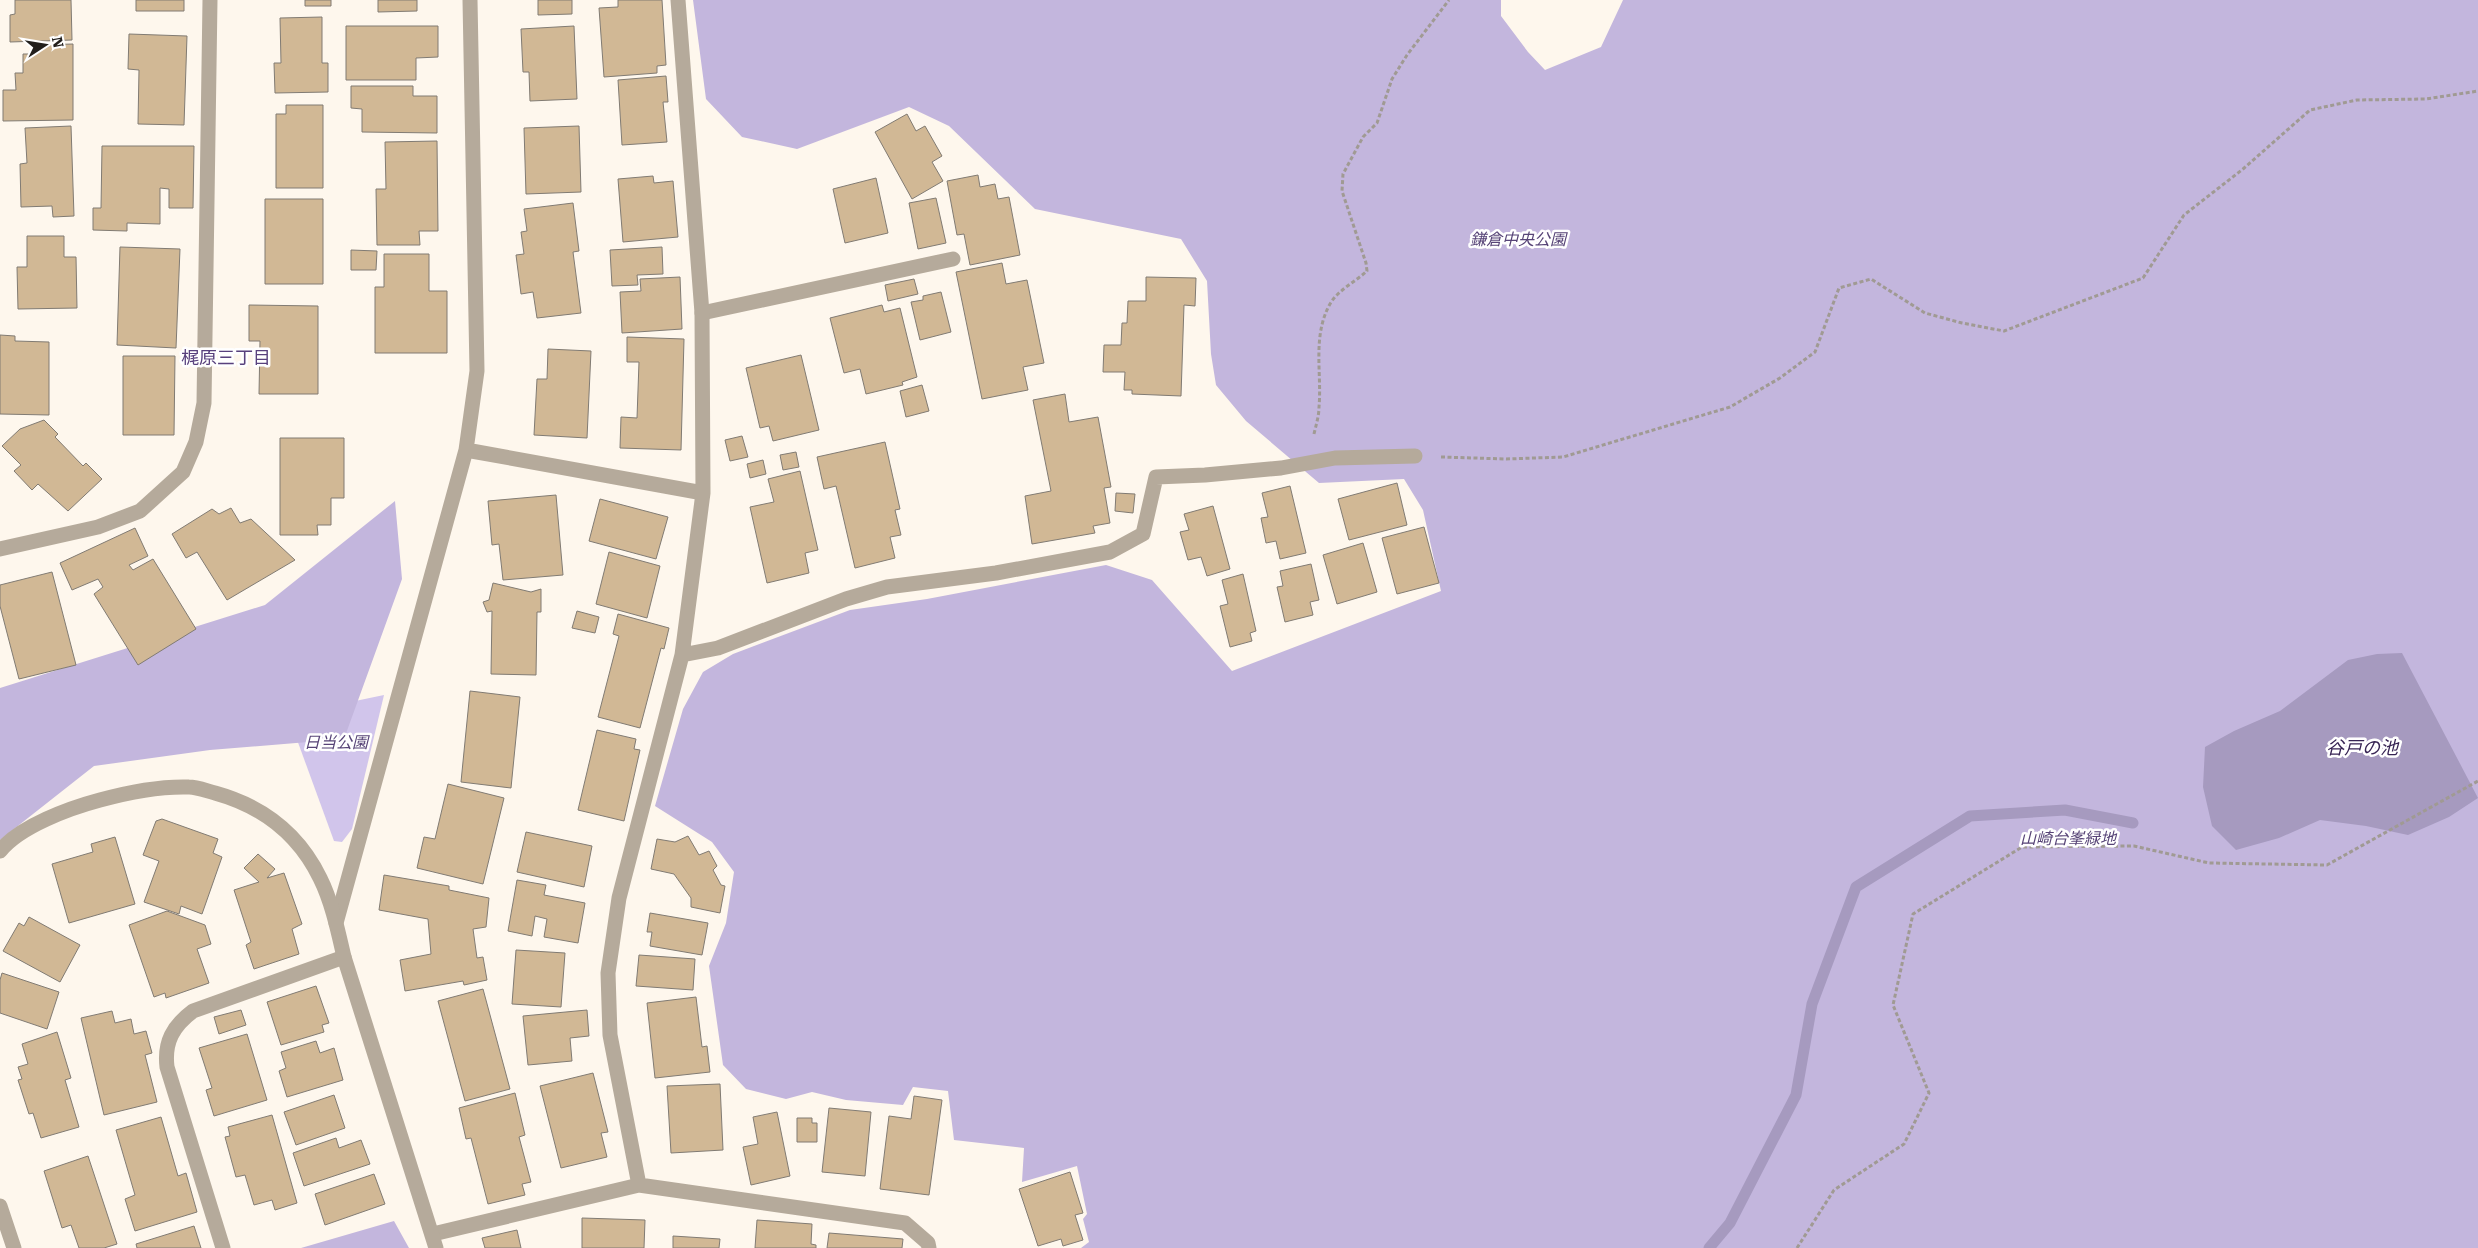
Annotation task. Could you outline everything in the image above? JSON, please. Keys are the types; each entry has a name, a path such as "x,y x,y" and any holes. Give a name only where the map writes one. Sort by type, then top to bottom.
{"street":[{"path":"0,549 98,527 140,511 184,472 196,442 204,403 210,0"},
{"path":"336,923 466,450 477,371 470,0"},
{"path":"639,1184 610,1036 608,973 620,898 682,655 703,493 702,313 678,0"},
{"path":"702,313 953,259"},
{"path":"466,450 703,493"},
{"path":"682,655 718,648 846,599 887,587 996,573 1110,552 1143,534 1156,477 1205,475 1281,468 1335,458 1415,456"},
{"path":"0,851 41,821 81,805 139,789 191,786 234,798 275,820 298,843 320,878 336,923 344,957 434,1241 639,1184 905,1223 928,1243 929,1248"},
{"path":"223,1248 167,1067 165,1054 167,1043 181,1020 193,1011 344,957"},
{"path":"0,1206 14,1248"}],"path":[{"path":"1314,435 1319,407 1318,346 1323,320 1330,303 1340,292 1367,271 1342,191 1343,174 1363,138 1377,123 1392,79 1407,55 1449,0"},
{"path":"1415,456 1506,459 1563,456 1730,407 1780,378 1815,352 1838,288 1871,279 1925,313 1962,323 2004,331 2143,278 2184,214 2243,169 2310,110 2357,100 2426,99 2478,91"},
{"path":"1796,1248 1834,1190 1904,1144 1929,1094 1893,1005 1913,914 2022,847 2134,846 2209,863 2326,865 2478,781"}],"green space":[{"path":"693,0 1501,0 1501,16 1528,52 1545,70 1601,47 1623,0 2478,0 2478,1248 1081,1248 1089,1242 1083,1219 1087,1214 1077,1166 1022,1182 1024,1148 954,1140 948,1091 913,1087 903,1105 846,1100 812,1092 786,1099 746,1089 723,1065 709,966 726,923 734,872 712,842 655,806 683,709 703,672 733,654 850,610 927,599 1106,565 1152,580 1232,671 1441,591 1423,510 1404,479 1319,483 1246,421 1216,385 1211,354 1207,281 1181,239 1035,209 949,126 909,107 797,149 742,137 706,99"},
{"path":"395,501 402,579 344,739 210,750 94,766 0,840 0,688 265,605"},
{"name":"日当公園","path":"384,695 352,829 342,842 334,841 288,715"},
{"path":"394,1221 409,1248 301,1248"}],"water":[{"name":"谷戸の池","path":"2402,653 2478,798 2449,817 2408,835 2366,826 2320,820 2279,838 2236,850 2212,826 2203,787 2205,747 2234,731 2280,711 2348,660 2377,654"}],"building":[{"path":"15,0 71,0 72,40 10,42 10,15 15,14"},
{"path":"136,0 184,0 184,11 136,11"},
{"path":"305,0 331,0 331,6 305,6"},
{"path":"378,0 417,0 417,11 378,12"},
{"path":"538,0 572,0 572,14 538,15"},
{"path":"618,0 662,0 666,65 657,66 657,73 604,77 599,8 618,7"},
{"path":"322,17 322,63 328,63 328,92 275,93 274,63 281,63 280,18"},
{"path":"346,26 438,26 438,57 416,58 416,80 346,80"},
{"path":"574,26 577,99 530,101 529,72 523,72 521,29"},
{"path":"129,34 187,36 184,125 138,124 139,70 128,69"},
{"path":"73,44 73,120 3,121 3,90 16,90 15,73 23,73 23,54 36,54 36,45"},
{"path":"666,76 668,102 663,102 667,142 622,145 618,80"},
{"path":"351,86 413,86 413,96 437,96 437,133 362,132 362,109 351,108"},
{"path":"286,105 323,105 323,188 276,188 276,114 286,114"},
{"path":"907,114 916,131 925,126 942,156 932,162 943,181 912,199 875,132"},
{"path":"71,126 74,216 53,217 52,206 21,207 20,164 27,163 25,128"},
{"path":"579,126 581,192 526,194 524,128"},
{"path":"437,141 438,231 419,231 420,245 377,245 376,189 386,189 385,142"},
{"path":"102,146 194,146 193,208 169,208 169,189 160,188 160,224 127,223 127,231 93,230 93,208 101,208"},
{"path":"978,175 980,187 995,184 998,199 1009,197 1020,255 970,265 964,234 957,235 947,181"},
{"path":"653,176 654,183 673,181 678,237 623,242 618,179"},
{"path":"876,178 888,233 845,243 833,189"},
{"path":"936,198 946,243 918,249 909,203"},
{"path":"265,199 323,199 323,284 265,284"},
{"path":"573,203 579,251 573,252 581,313 537,318 533,292 521,294 516,255 524,254 521,232 527,231 524,209"},
{"path":"27,236 64,236 64,257 76,257 77,308 18,309 17,267 27,267"},
{"path":"120,247 180,249 176,348 117,345"},
{"path":"662,247 663,274 637,275 638,285 612,286 610,250"},
{"path":"351,250 377,251 376,270 351,270"},
{"path":"384,254 429,254 429,291 447,291 447,353 375,353 375,287 384,287"},
{"path":"1002,263 1006,284 1027,280 1044,363 1023,367 1028,390 982,399 956,272"},
{"path":"680,277 682,329 622,333 620,292 641,291 640,279"},
{"path":"1146,277 1196,278 1195,306 1184,305 1181,396 1132,394 1132,390 1124,390 1125,372 1103,372 1104,345 1121,345 1122,323 1127,323 1128,301 1146,301"},
{"path":"914,279 918,294 888,301 885,285"},
{"path":"941,292 951,332 920,340 911,302 923,300 923,296"},
{"path":"249,305 318,306 318,394 259,394 260,341 249,341"},
{"path":"882,305 884,312 900,308 917,377 902,382 903,385 866,394 860,369 844,373 830,318"},
{"path":"0,335 15,336 15,341 49,342 49,415 0,414"},
{"path":"627,337 684,339 681,450 620,448 621,417 637,418 639,362 627,362"},
{"path":"548,349 591,351 587,438 534,435 537,379 547,379"},
{"path":"801,355 819,430 773,441 769,426 760,428 746,368"},
{"path":"123,356 175,356 174,435 123,435"},
{"path":"922,385 929,411 906,417 900,391"},
{"path":"1065,394 1069,422 1098,417 1111,487 1104,488 1110,523 1093,526 1095,533 1032,544 1025,496 1051,491 1033,400"},
{"path":"44,420 58,434 55,437 83,466 86,463 102,479 68,511 38,484 32,490 14,471 21,465 2,446 20,429"},
{"path":"742,436 748,457 730,461 725,440"},
{"path":"280,438 344,438 344,498 331,498 331,525 317,525 318,535 280,535"},
{"path":"885,442 900,509 895,510 901,535 890,537 895,558 855,568 836,486 824,489 817,457"},
{"path":"796,452 799,467 783,470 780,455"},
{"path":"763,460 766,474 750,478 747,464"},
{"path":"800,471 818,550 805,553 809,573 767,583 750,507 774,502 768,479"},
{"path":"1397,483 1407,525 1349,540 1338,499"},
{"path":"1290,486 1306,553 1280,559 1276,541 1266,543 1261,518 1268,517 1262,493"},
{"path":"1116,493 1135,494 1133,513 1115,511"},
{"path":"556,495 563,575 503,580 499,544 492,545 488,501"},
{"path":"600,499 668,517 656,559 589,541"},
{"path":"1213,506 1230,569 1207,576 1201,557 1188,560 1180,532 1189,530 1184,514"},
{"path":"231,508 240,523 251,519 295,560 227,600 197,552 186,558 172,534 212,509 219,514"},
{"path":"1424,527 1439,583 1397,594 1382,538"},
{"path":"135,528 148,556 129,565 133,570 153,559 196,629 138,665 94,594 103,587 98,579 72,590 60,563"},
{"path":"1363,543 1377,592 1337,604 1323,555"},
{"path":"609,552 660,566 647,618 596,604"},
{"path":"1311,564 1319,600 1310,602 1313,615 1285,622 1277,587 1283,586 1280,571"},
{"path":"52,572 76,665 19,679 0,606 0,585"},
{"path":"1243,574 1256,631 1250,633 1252,641 1230,647 1220,606 1228,604 1222,580"},
{"path":"493,583 531,592 541,589 541,612 537,612 536,675 491,674 492,611 487,612 483,602 489,600"},
{"path":"577,611 599,617 595,633 572,628"},
{"path":"618,614 669,628 664,649 661,648 640,728 598,717 619,636 613,634"},
{"path":"470,691 520,697 511,788 461,782"},
{"path":"597,730 636,739 634,749 640,750 624,821 578,810"},
{"path":"448,784 504,798 483,884 417,868 424,837 435,839"},
{"path":"162,819 218,839 213,853 222,857 202,914 181,906 179,914 144,902 159,861 143,855 156,821"},
{"path":"526,832 592,846 584,887 517,872"},
{"path":"688,836 699,855 709,851 717,866 713,870 721,885 725,886 720,913 691,907 691,898 674,874 651,869 657,839 675,842"},
{"path":"115,837 135,904 69,923 52,864 93,852 91,844"},
{"path":"258,854 275,869 267,878 284,873 302,924 292,929 299,954 254,969 246,945 251,942 234,890 259,882 244,868"},
{"path":"384,875 449,886 449,890 489,898 486,927 473,929 477,958 483,957 487,980 464,985 463,981 405,991 400,960 431,954 428,919 379,910"},
{"path":"517,880 546,885 544,895 585,903 578,943 544,937 547,919 535,916 532,936 508,931"},
{"path":"167,911 205,925 211,944 197,949 209,983 166,998 165,993 154,997 129,925"},
{"path":"650,913 708,923 702,955 650,946 652,932 647,932"},
{"path":"29,917 80,945 60,982 3,951 19,923 24,926"},
{"path":"516,950 565,953 561,1007 512,1004"},
{"path":"639,955 695,959 693,990 636,986"},
{"path":"2,973 59,992 47,1029 0,1013 0,980"},
{"path":"316,986 329,1023 322,1025 324,1032 281,1045 267,1002"},
{"path":"483,989 510,1089 465,1101 438,1001"},
{"path":"696,997 702,1047 707,1046 710,1072 655,1078 647,1003"},
{"path":"241,1010 246,1025 219,1034 214,1017"},
{"path":"587,1010 589,1036 570,1038 572,1061 528,1065 523,1016"},
{"path":"112,1011 115,1023 131,1019 134,1034 146,1031 152,1053 145,1055 157,1102 104,1115 81,1018"},
{"path":"57,1032 71,1078 65,1080 79,1127 41,1138 33,1113 29,1114 18,1080 22,1079 18,1067 28,1064 22,1044"},
{"path":"247,1034 267,1100 214,1116 206,1090 212,1088 199,1048"},
{"path":"316,1041 320,1053 334,1048 343,1080 287,1097 279,1071 286,1068 281,1052"},
{"path":"593,1073 608,1132 601,1133 607,1157 561,1168 540,1086"},
{"path":"720,1084 723,1150 671,1153 667,1086"},
{"path":"515,1093 525,1135 519,1137 531,1182 522,1184 525,1195 488,1204 471,1138 466,1139 459,1108"},
{"path":"334,1095 345,1128 296,1145 284,1112"},
{"path":"914,1096 942,1100 929,1195 880,1189 889,1116 911,1119"},
{"path":"829,1108 871,1112 865,1176 822,1172"},
{"path":"777,1112 790,1176 751,1185 743,1147 758,1144 753,1117"},
{"path":"272,1115 297,1203 275,1210 272,1200 254,1205 245,1175 236,1177 225,1137 230,1136 228,1127"},
{"path":"161,1117 178,1176 186,1173 197,1212 135,1231 125,1199 135,1195 116,1130"},
{"path":"797,1118 812,1118 812,1123 817,1123 817,1142 797,1142"},
{"path":"336,1138 339,1148 361,1140 370,1164 304,1186 293,1153"},
{"path":"88,1156 117,1244 104,1248 79,1248 71,1225 62,1228 44,1171"},
{"path":"1070,1172 1083,1213 1075,1215 1083,1240 1063,1246 1061,1239 1038,1246 1019,1189"},
{"path":"374,1174 385,1204 325,1225 315,1194"},
{"path":"582,1218 645,1220 644,1248 582,1248"},
{"path":"757,1220 812,1224 811,1244 816,1245 816,1248 755,1248"},
{"path":"194,1226 201,1248 137,1248 136,1244"},
{"path":"517,1230 521,1248 485,1248 482,1238"},
{"path":"829,1233 903,1239 902,1248 827,1248"},
{"path":"673,1236 720,1239 719,1248 673,1248"}],"waterway":[{"path":"1709,1248 1730,1223 1796,1095 1812,1004 1856,887 1970,816 2065,810 2133,823"}],"district":[{"name":"梶原三丁目","path":"226,357"}],"park label":[{"name":"鎌倉中央公園","path":"1518,239"},
{"name":"山崎台峯緑地","path":"2068,838"}]}
